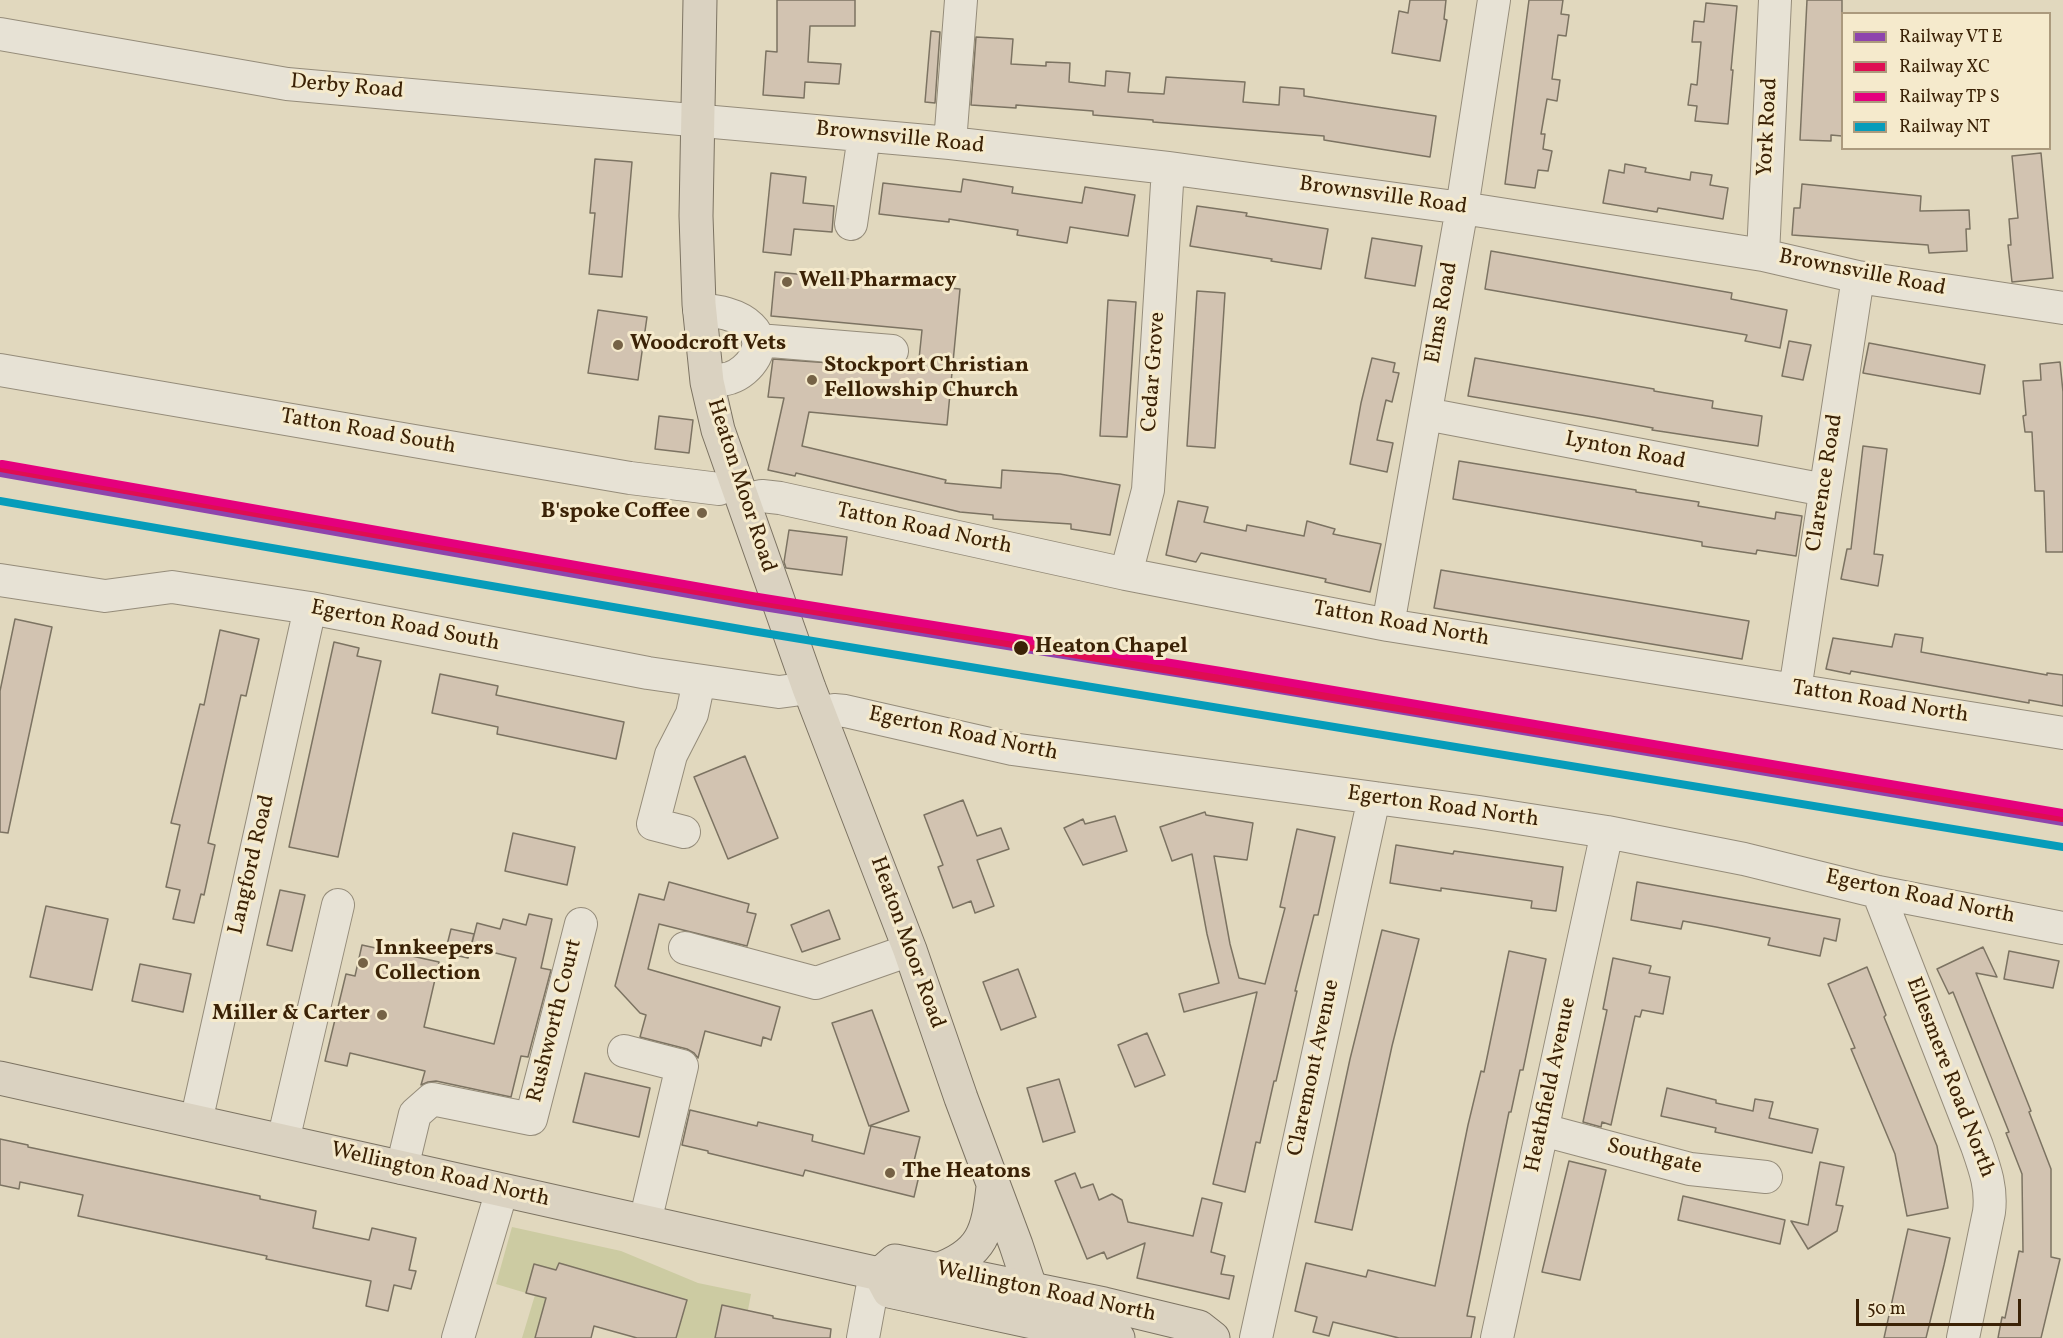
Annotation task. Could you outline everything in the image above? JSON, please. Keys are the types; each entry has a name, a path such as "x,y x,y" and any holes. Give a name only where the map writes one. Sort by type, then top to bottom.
{"main road":[{"name":"Heaton Moor Road","path":"700,0 696,216 699,309 707,382 717,430 814,701 910,950 1045,1331"},
{"name":"Wellington Road North","path":"0,1078 877,1274 889,1291 1045,1331 1118,1338"},
{"name":"Heaton Moor Road","path":"938,1270 957,1263 978,1243 986,1230 993,1186"},
{"name":"Wellington Road North","path":"877,1274 895,1261 1104,1304 1199,1327 1213,1338"}],"street":[{"path":"950,143 961,0"},
{"name":"Elms Road","path":"1388,625 1462,208 1494,0"},
{"name":"York Road","path":"1764,255 1775,0"},
{"name":"Derby Road","path":"0,34 287,84 698,119"},
{"name":"Brownsville Road","path":"698,119 950,143 1168,168 1462,208 1764,255 1858,276 2063,308"},
{"path":"851,224 864,135"},
{"name":"Cedar Grove","path":"1126,574 1148,490 1168,168"},
{"name":"Clarence Road","path":"1795,690 1858,276"},
{"path":"699,309 714,310 741,319 753,328 758,340 757,353 750,366 732,377 707,382"},
{"path":"758,340 892,351"},
{"name":"Tatton Road South","path":"0,370 630,478 740,491"},
{"name":"Lynton Road","path":"1426,414 1825,490"},
{"name":"Tatton Road North","path":"740,491 1126,574 1388,625 2063,733"},
{"name":"Egerton Road South","path":"0,580 105,596 172,587 310,608 648,674 779,692 814,701"},
{"name":"Langford Road","path":"196,1122 310,608"},
{"path":"684,832 652,824 671,755 692,714 699,681"},
{"name":"Egerton Road North","path":"814,701 834,710 1012,749 1607,832 1744,859 1878,892 2063,928"},
{"name":"Claremont Avenue","path":"1256,1338 1374,798"},
{"name":"Heathfield Avenue","path":"1497,1338 1607,832"},
{"name":"Ellesmere Road North","path":"1878,892 1990,1183 1989,1212 1963,1338"},
{"path":"284,1141 338,905"},
{"name":"Rushworth Court","path":"402,1168 415,1114 432,1099 531,1119 581,924"},
{"path":"686,948 816,983 910,950"},
{"path":"624,1051 682,1066 645,1222"},
{"name":"Southgate","path":"1543,1130 1690,1169 1766,1177"},
{"path":"458,1338 502,1190"},
{"path":"863,1338 877,1274"}],"green space":[{"path":"512,1227 621,1251 698,1283 751,1294 748,1310 722,1305 715,1338 676,1338 687,1299 559,1263 556,1270 526,1293 496,1284"},
{"path":"535,1295 546,1298 535,1338 522,1338"}],"building":[{"path":"777,0 855,0 855,26 810,26 808,62 841,64 839,84 805,82 804,98 763,95 766,51 777,52"},
{"path":"1410,0 1446,0 1444,19 1447,20 1440,61 1392,53 1399,11 1408,13"},
{"path":"1529,0 1563,0 1561,14 1569,15 1566,36 1558,35 1552,79 1560,80 1557,101 1547,99 1541,134 1545,134 1543,149 1552,151 1548,171 1538,170 1535,188 1505,184"},
{"path":"1807,0 1842,0 1841,136 1831,135 1831,141 1800,140"},
{"path":"1706,3 1737,6 1728,124 1695,121 1697,106 1688,105 1691,84 1697,85 1701,42 1692,42 1694,21 1704,22"},
{"path":"931,31 940,32 935,103 925,102"},
{"path":"976,37 1013,39 1011,64 1046,66 1046,62 1070,63 1069,82 1105,86 1106,71 1130,73 1128,92 1164,94 1166,77 1245,82 1243,102 1279,105 1280,87 1304,89 1304,96 1436,116 1430,157 1324,140 1324,136 1153,122 1153,120 1093,115 1093,111 1016,105 1016,108 971,105"},
{"path":"2041,153 2053,278 2012,282 2008,245 2011,245 2009,219 2018,218 2012,156"},
{"path":"595,159 632,162 622,277 589,274 595,213 590,213"},
{"path":"1625,164 1646,168 1645,172 1690,180 1691,172 1712,175 1710,185 1728,188 1723,219 1658,208 1657,212 1603,203 1609,170 1624,173"},
{"path":"771,173 806,177 803,203 834,206 832,232 794,229 791,255 763,252"},
{"path":"963,179 1013,187 1012,193 1082,203 1085,187 1135,195 1128,236 1070,227 1067,243 1017,235 1018,230 949,219 949,222 879,214 883,183 961,192"},
{"path":"1802,184 1921,196 1920,211 1969,210 1970,229 1966,229 1967,251 1929,253 1928,245 1792,235 1794,208 1800,208"},
{"path":"1197,206 1328,229 1321,269 1190,246"},
{"path":"1372,238 1422,246 1415,286 1365,278"},
{"path":"1491,251 1732,293 1731,299 1787,310 1780,348 1745,341 1747,335 1485,289"},
{"path":"775,272 960,289 947,425 809,412 802,446 946,480 945,483 1001,488 1002,470 1060,474 1120,485 1110,535 1071,529 1071,524 993,519 993,515 960,512 796,473 795,476 768,470 784,398 768,397 773,359 918,369 922,330 771,316"},
{"path":"1197,291 1225,293 1215,448 1187,446"},
{"path":"1108,300 1136,302 1127,437 1100,436"},
{"name":"Woodcroft Vets","path":"598,310 647,317 638,380 588,373"},
{"path":"1789,341 1811,345 1803,380 1782,376"},
{"path":"1869,343 1985,365 1980,394 1863,373"},
{"path":"1372,358 1395,363 1393,372 1399,373 1392,402 1386,400 1377,440 1393,443 1387,472 1350,464"},
{"path":"1475,358 1654,389 1654,391 1713,401 1712,408 1762,416 1758,446 1652,430 1653,428 1468,396"},
{"path":"2060,362 2063,392 2063,552 2046,552 2044,491 2035,491 2032,432 2025,432 2023,416 2026,415 2023,381 2041,380 2040,364"},
{"path":"659,416 693,420 689,453 655,449"},
{"path":"1863,446 1887,449 1874,554 1883,555 1878,586 1841,579 1847,549 1851,549"},
{"path":"1459,461 1636,490 1636,492 1699,502 1698,506 1775,519 1776,512 1802,516 1796,556 1757,550 1756,554 1702,546 1702,542 1453,499"},
{"path":"1178,501 1208,507 1204,522 1246,531 1247,525 1304,536 1307,521 1335,529 1333,534 1381,544 1370,592 1325,582 1326,579 1201,553 1196,562 1166,555"},
{"path":"789,530 847,537 842,575 786,568 784,562"},
{"path":"1441,570 1749,621 1742,659 1434,608"},
{"path":"15,619 52,627 8,833 0,832 0,691"},
{"path":"220,630 259,639 246,696 241,695 208,843 215,845 204,895 201,894 194,923 173,919 180,890 166,887 180,825 171,823 200,704 204,705"},
{"path":"1895,634 1923,638 1921,652 2047,675 2047,673 2063,675 2063,706 2029,700 2029,703 1851,671 1850,674 1826,669 1833,638 1892,647"},
{"path":"334,642 359,648 357,656 381,661 338,857 289,847"},
{"path":"440,674 498,686 496,695 624,722 616,759 497,734 498,727 432,713"},
{"path":"745,756 778,838 728,859 694,777"},
{"path":"963,800 977,836 1001,828 1009,849 977,860 994,906 975,913 971,901 953,908 938,867 943,865 924,815"},
{"path":"1205,812 1206,815 1253,823 1247,860 1214,856 1230,944 1239,978 1265,984 1285,908 1280,907 1297,829 1335,837 1318,915 1314,915 1295,991 1297,991 1276,1081 1274,1081 1260,1143 1256,1142 1245,1192 1213,1184 1257,992 1184,1012 1179,994 1219,983 1192,854 1172,861 1160,827"},
{"path":"1115,816 1127,851 1083,865 1064,828 1083,819 1085,824"},
{"path":"513,833 575,847 567,885 505,871"},
{"path":"1396,845 1563,867 1556,911 1531,908 1532,901 1390,883"},
{"path":"669,882 749,904 747,912 756,914 747,946 659,924 648,969 780,1007 771,1040 763,1037 761,1046 705,1031 698,1058 687,1049 640,1037 646,1015 640,1013 615,986 639,894 664,900"},
{"path":"1637,882 1840,919 1836,941 1824,938 1820,956 1768,945 1770,938 1716,927 1683,921 1681,929 1631,920"},
{"path":"280,890 305,895 292,951 267,945"},
{"path":"46,906 108,919 92,990 30,977"},
{"path":"829,910 840,939 802,952 791,925"},
{"path":"529,914 552,919 541,968 551,970 528,1057 521,1056 511,1097 436,1081 421,1085 425,1071 350,1053 347,1066 325,1061 346,974 355,976 362,945 439,962 424,1027 494,1044 516,958 471,947 477,923 500,929 503,919 526,925"},
{"path":"451,929 474,934 468,958 445,953"},
{"path":"1382,930 1419,939 1392,1046 1352,1230 1315,1222 1350,1059"},
{"path":"1983,947 1997,977 1976,973 2031,1111 2029,1112 2051,1169 2051,1257 2060,1259 2041,1338 1998,1338 2002,1317 2005,1318 2019,1251 2023,1252 2022,1174 2006,1133 2009,1132 1953,992 1949,994 1937,969"},
{"path":"1509,951 1546,959 1523,1070 1520,1070 1511,1112 1509,1112 1467,1316 1475,1317 1471,1338 1399,1338 1333,1322 1329,1336 1313,1332 1317,1317 1295,1311 1306,1263 1366,1277 1368,1270 1435,1286 1468,1125 1481,1071 1484,1072"},
{"path":"2009,951 2059,961 2053,988 2004,979"},
{"path":"1613,958 1651,966 1649,973 1670,977 1663,1014 1642,1010 1640,1017 1635,1016 1611,1125 1602,1122 1601,1127 1583,1122 1607,1010 1603,1009"},
{"path":"140,964 191,974 183,1012 132,1001"},
{"path":"1867,967 1886,1015 1884,1017 1937,1146 1948,1208 1907,1216 1895,1154 1851,1049 1855,1048 1828,984"},
{"path":"1018,969 1036,1017 1001,1030 983,982"},
{"path":"872,1010 909,1111 869,1126 832,1023"},
{"path":"1147,1033 1165,1075 1135,1087 1118,1045"},
{"path":"585,1073 650,1088 639,1137 573,1122"},
{"path":"1059,1079 1075,1132 1043,1142 1027,1088"},
{"path":"1667,1088 1716,1100 1716,1103 1753,1111 1755,1099 1773,1102 1769,1118 1818,1129 1812,1153 1715,1132 1716,1128 1661,1116"},
{"path":"690,1110 757,1126 758,1122 813,1135 812,1141 864,1154 871,1126 920,1137 914,1161 922,1163 914,1197 805,1170 803,1176 682,1145"},
{"path":"0,1139 28,1145 28,1147 260,1196 260,1199 316,1211 313,1228 369,1240 372,1228 416,1238 409,1270 416,1271 411,1289 394,1285 388,1311 366,1306 371,1281 266,1259 267,1256 78,1216 83,1195 20,1182 19,1189 0,1185"},
{"path":"1569,1161 1606,1170 1580,1280 1542,1272"},
{"path":"1820,1162 1844,1167 1836,1205 1843,1206 1837,1231 1808,1249 1791,1221 1808,1225"},
{"path":"1075,1173 1081,1188 1093,1184 1099,1200 1112,1194 1122,1200 1128,1222 1193,1236 1202,1198 1222,1203 1211,1252 1225,1256 1221,1274 1234,1276 1229,1299 1137,1278 1145,1243 1107,1259 1104,1252 1087,1259 1055,1181"},
{"path":"1683,1196 1785,1220 1780,1244 1678,1220"},
{"path":"1908,1229 1950,1238 1926,1338 1884,1338"},
{"path":"559,1263 687,1300 676,1338 637,1338 594,1326 591,1338 535,1338 546,1298 526,1293 534,1264 556,1270"},
{"path":"722,1305 831,1329 830,1338 715,1338"}],"transit line":[{"path":"2,464 752,596 1221,671 2063,813"},
{"path":"0,473 751,605 1220,680 2063,822"}],"rail line":[{"name":"XC","path":"0,468 742,599 2062,818"},
{"name":"NT","path":"0,501 752,631 2063,847"}],"place":[{"name":"Well Pharmacy","path":"787,282"},
{"name":"Woodcroft Vets","path":"618,345"},
{"name":"Stockport Christian Fellowship Church","path":"812,380"},
{"name":"B'spoke Coffee","path":"702,513"},
{"name":"Heaton Chapel","path":"1021,648"},
{"name":"Innkeepers Collection","path":"363,963"},
{"name":"Miller & Carter","path":"382,1015"},
{"name":"The Heatons","path":"890,1173"}]}
